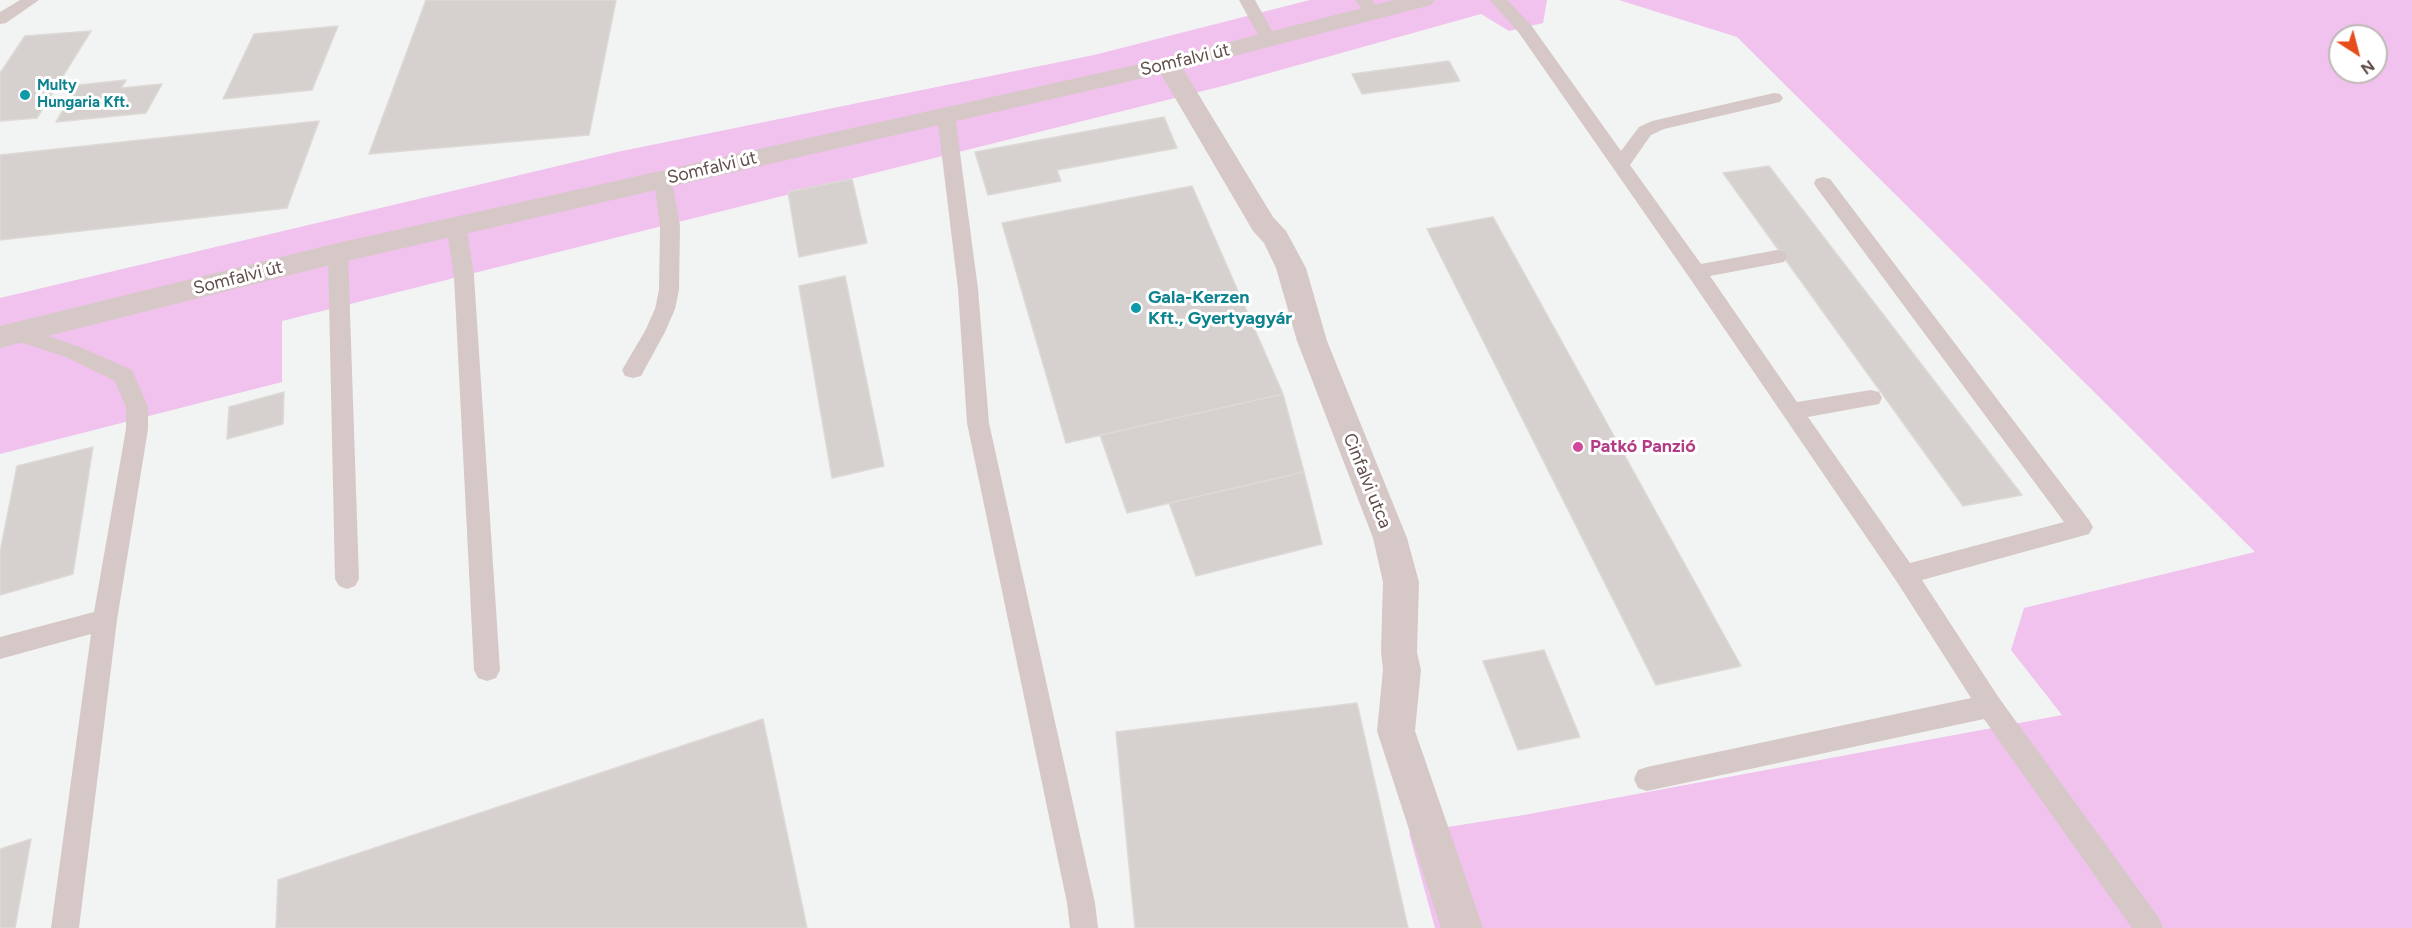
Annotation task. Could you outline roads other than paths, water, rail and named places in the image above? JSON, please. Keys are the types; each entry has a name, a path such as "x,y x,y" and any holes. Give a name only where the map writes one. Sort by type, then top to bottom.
{"street":[{"name":"Somfalvi út","path":"8,335 338,253 1269,40 1369,7 1423,0"},
{"name":"Cinfalvi utca","path":"1168,64 1263,224 1276,238 1291,268 1312,341 1390,538 1401,582 1399,652 1402,670 1396,731 1462,928"}],"lane":[{"path":"0,19 31,0"},
{"path":"1247,0 1269,40"},
{"path":"1498,0 1525,29 1696,272 1905,575 1990,706 2149,928"},
{"path":"1620,165 1645,131 1658,125 1774,98"},
{"path":"946,114 968,289 978,423 1081,903 1084,928"},
{"path":"633,370 656,332 669,290 670,225 663,180"},
{"path":"1823,183 2081,527 1905,575"},
{"path":"456,226 464,276 487,670"},
{"path":"338,253 347,579"},
{"path":"1696,272 1777,257"},
{"path":"8,335 73,352 124,376 137,407 132,461 105,620 65,928"},
{"path":"1791,411 1870,398"},
{"path":"0,648 105,620"},
{"path":"1647,779 1990,706"}],"place":[{"name":"Multy Hungaria Kft.","path":"25,95"},
{"name":"Gala-Kerzen Kft., Gyertyagyár","path":"1136,308"},
{"name":"Patkó Panzió","path":"1578,447"}]}
